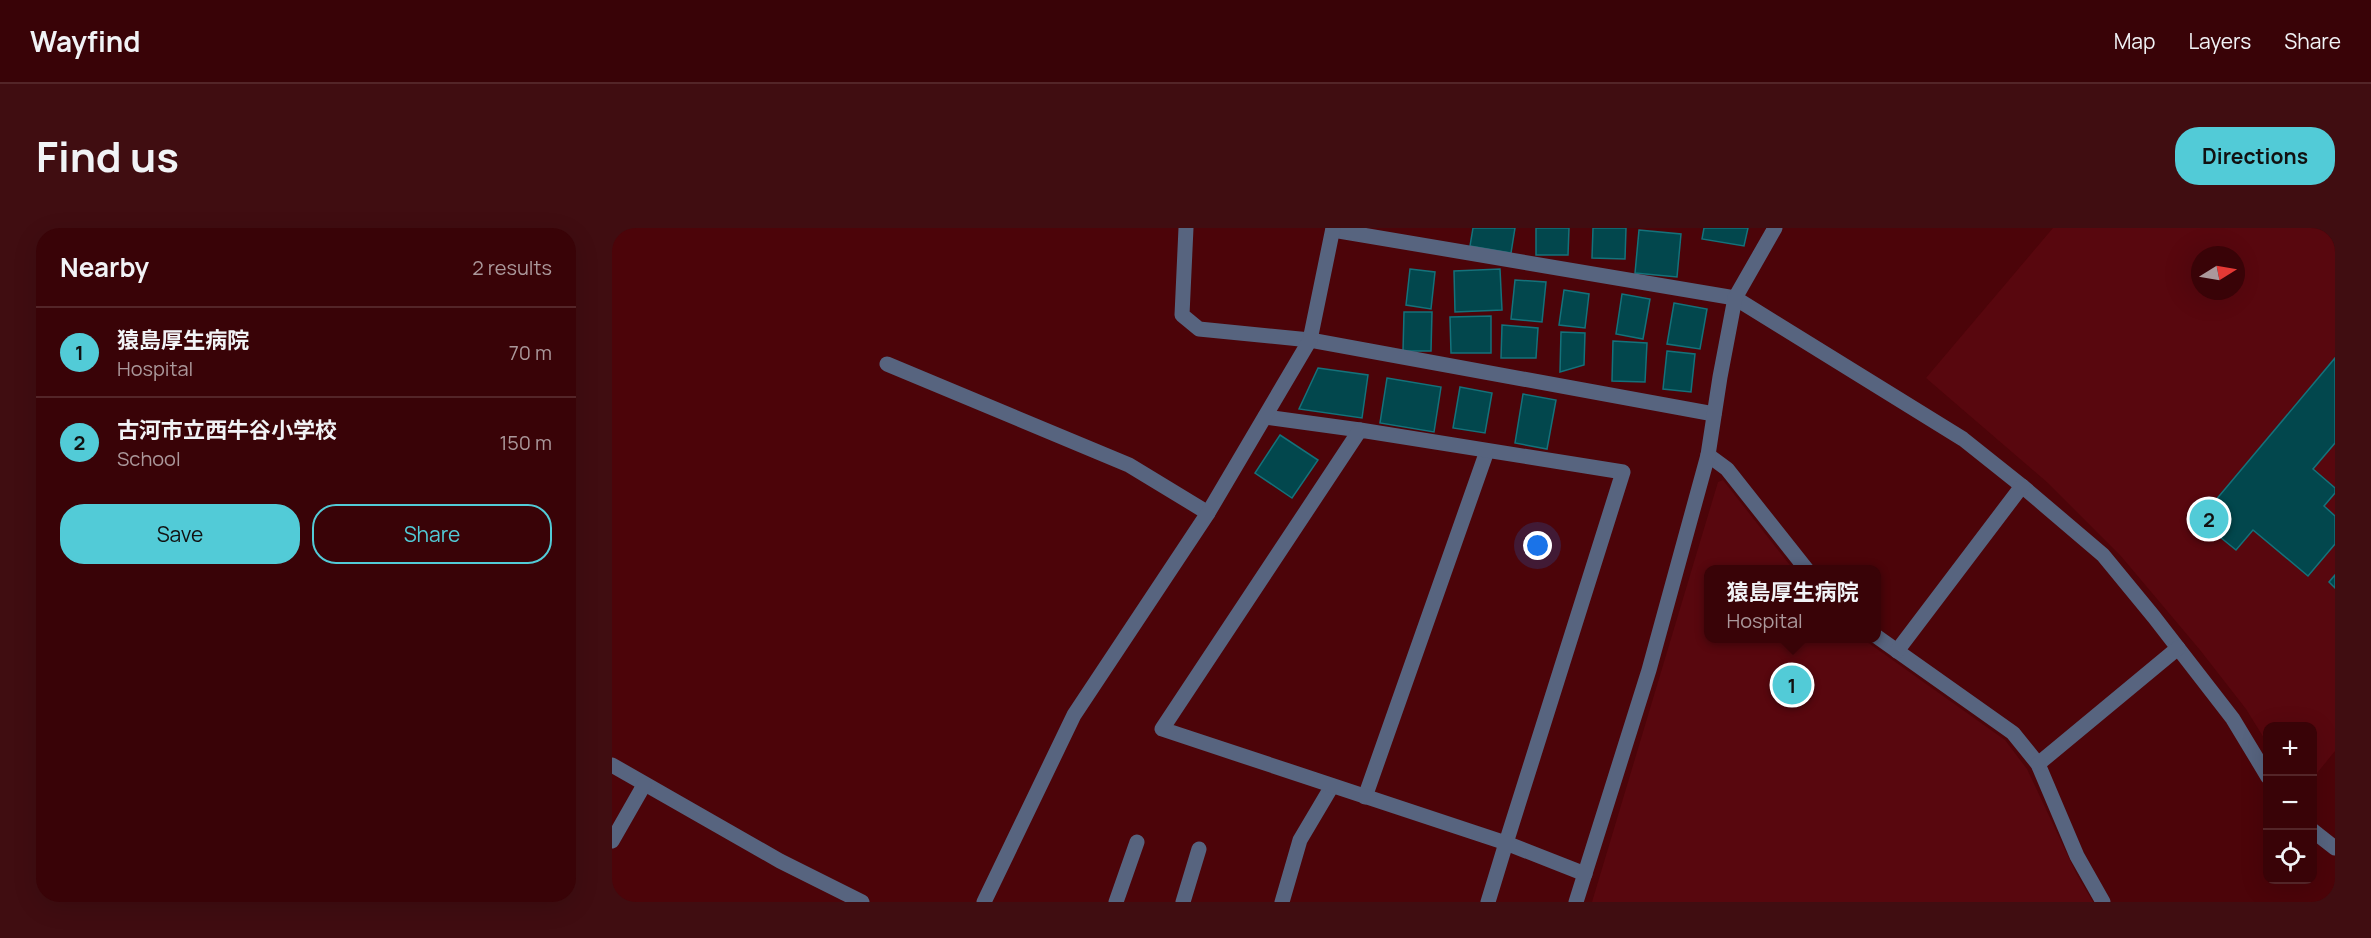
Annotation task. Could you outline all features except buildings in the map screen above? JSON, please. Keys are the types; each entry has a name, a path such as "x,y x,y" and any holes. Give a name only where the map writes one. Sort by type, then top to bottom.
{"street":[{"path":"1186,228 1182,315 1199,329 1310,340 1714,414"},
{"path":"1576,902 1649,670 1708,455 1736,298 1775,228"},
{"path":"984,902 1074,715 1208,513 1310,340 1333,229 1736,298 1963,440 2022,486 2103,555 2232,719 2267,776"},
{"path":"888,364 1128,465 1208,513"},
{"path":"1264,417 1623,472 1488,902"},
{"path":"1360,430 1162,729 1506,843 1585,874"},
{"path":"1365,797 1487,451"},
{"path":"1708,455 1726,469 1803,565"},
{"path":"1897,651 2022,486"},
{"path":"1881,640 2013,733 2038,764 2078,856 2103,902"},
{"path":"2038,764 2178,648"},
{"path":"612,765 780,861 862,902"},
{"path":"612,841 644,785"},
{"path":"1282,902 1299,840 1332,786"},
{"path":"2317,833 2335,848"},
{"path":"1116,902 1137,842"},
{"path":"1183,902 1199,849"}],"shaded area":[{"path":"2053,228 2335,228 2335,751 2317,773 2317,722 2263,722 2263,737 2246,709 2200,650 2120,555 2048,483 1926,378"},
{"path":"1723,480 1790,565 1704,565 1704,643 1869,643 2005,740 2027,769 2076,873 2093,902 1592,902 1718,482"}],"place":[{"name":"古河市立西牛谷小学校","path":"2209,519"},
{"name":"猿島厚生病院","path":"1792,685"}]}
